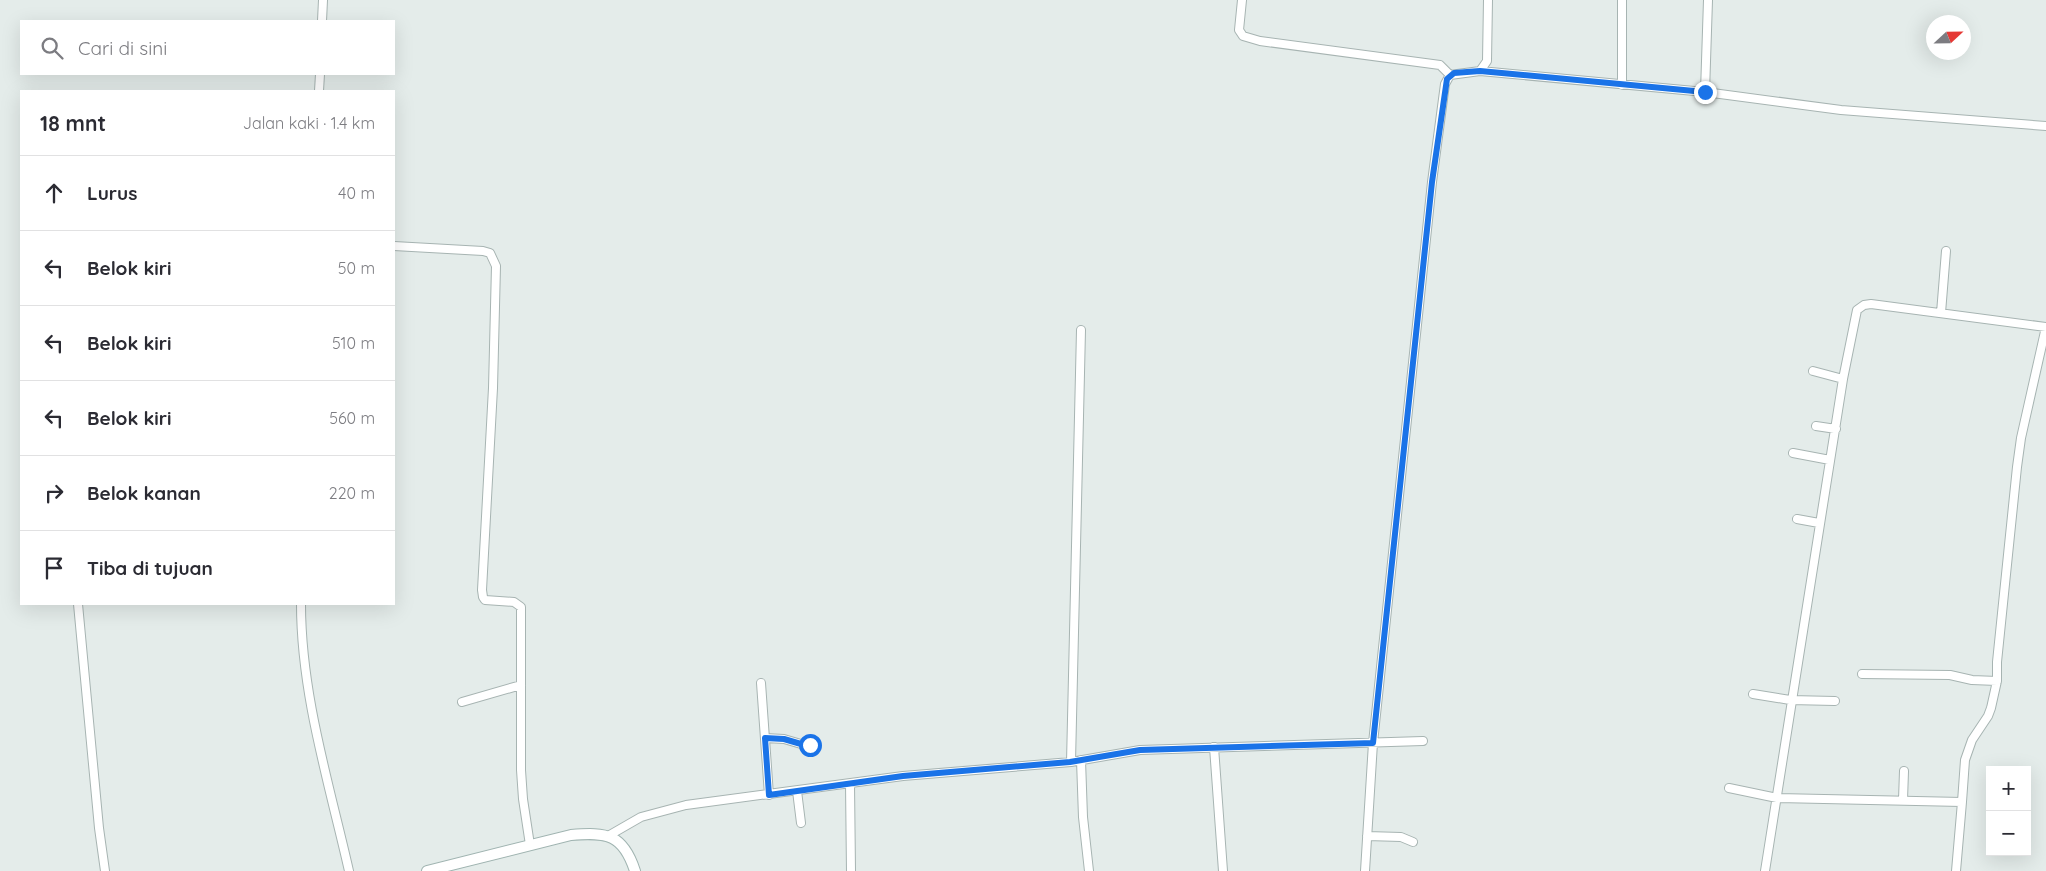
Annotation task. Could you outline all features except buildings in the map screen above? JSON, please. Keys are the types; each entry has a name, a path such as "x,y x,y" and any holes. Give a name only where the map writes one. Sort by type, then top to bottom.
{"main road":[{"path":"427,871 571,835 586,834 608,836 626,849 635,871"}],"street":[{"path":"322,20 323,0"},
{"path":"1242,0 1239,30 1243,36 1260,41 1440,65 1450,74 1480,71 1705,92 1841,110 2046,126"},
{"path":"1480,71 1487,61 1488,0"},
{"path":"1622,0 1622,84"},
{"path":"1705,92 1708,0"},
{"path":"1365,871 1373,743 1432,182 1445,84 1450,74"},
{"path":"319,90 320,75"},
{"path":"395,246 484,251 490,253 495,261 494,388 482,590 485,600 514,602 521,607 521,770 530,845"},
{"path":"1941,313 1946,251"},
{"path":"1765,871 1790,700 1843,379 1857,310 1864,305 1871,304 2046,327 2021,438 1997,662 1997,681 1988,716 1968,750 1965,760 1956,871"},
{"path":"1070,762 1081,330"},
{"path":"1813,371 1843,379"},
{"path":"1816,426 1836,428"},
{"path":"1793,453 1830,460"},
{"path":"1797,519 1819,523"},
{"path":"78,605 99,828 105,871"},
{"path":"302,605 303,653 307,687 349,871"},
{"path":"1862,674 1950,675 1972,680 1997,681"},
{"path":"761,683 769,795"},
{"path":"462,702 521,685"},
{"path":"1753,694 1790,700 1835,701"},
{"path":"765,738 784,739 810,745"},
{"path":"608,836 641,817 686,806 903,776 1070,762 1140,750 1422,741"},
{"path":"1214,747 1223,871"},
{"path":"1081,760 1083,817 1089,871"},
{"path":"1903,800 1904,771"},
{"path":"850,784 851,871"},
{"path":"1729,788 1777,798 1962,802"},
{"path":"798,791 801,823"},
{"path":"1367,836 1401,837 1413,842"}],"route":[{"path":"810,745 801,744 789,739 765,738 769,795 903,776 1070,762 1140,750 1373,743 1432,182 1447,79 1450,74 1454,73 1480,71 1705,92"}]}
